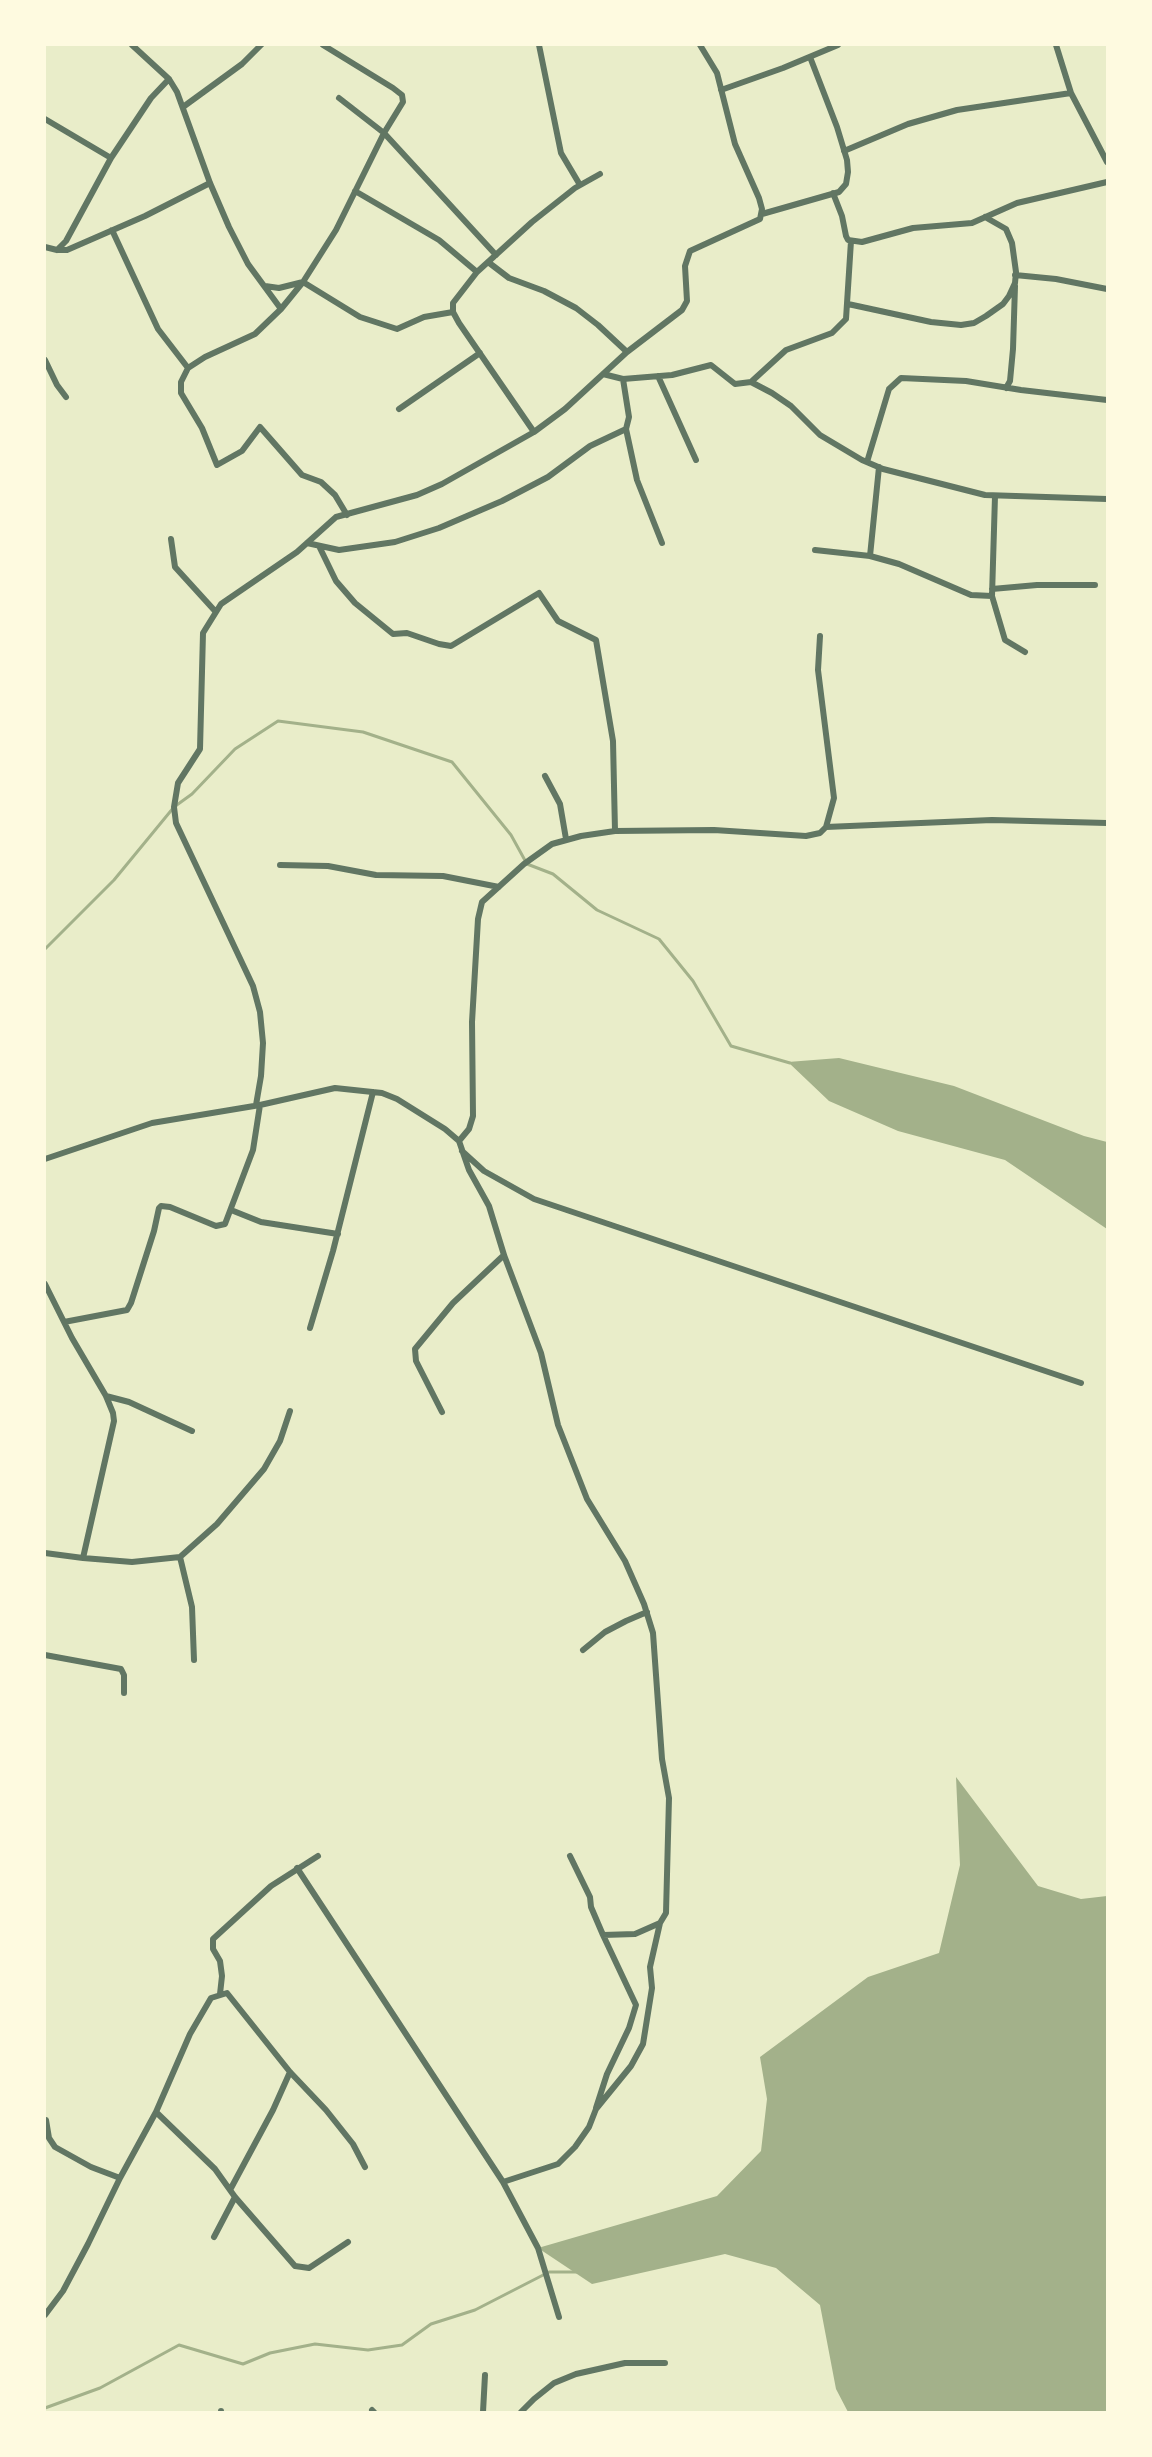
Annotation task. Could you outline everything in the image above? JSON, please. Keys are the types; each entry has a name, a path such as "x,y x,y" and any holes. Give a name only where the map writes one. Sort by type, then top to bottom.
{"street":[{"path":"183,107 242,64 261,45"},
{"path":"323,45 402,95 403,102 384,134 336,230 303,282 281,309 255,334 205,357 188,368 181,382 181,393 202,428 217,465 242,451 260,427 302,475 321,482 335,495 347,515"},
{"path":"539,45 561,153 580,185"},
{"path":"700,45 714,65 735,144 759,198 762,214"},
{"path":"721,90 838,45"},
{"path":"1056,45 1071,93 1107,162"},
{"path":"137,46 169,79 183,107 210,183 248,264 281,309"},
{"path":"64,1322 127,1310 161,1206 170,1207 221,1227 225,1224 253,1150 263,1042 258,1003 253,986 176,824 174,807 178,783 200,749 202,633 221,604 307,543 336,517 417,495 442,484 534,432 565,409 627,352 682,310 687,301 685,266 690,251 754,223 762,214 839,192 846,184 848,172 844,151 810,57"},
{"path":"57,250 66,241 111,158 151,98 169,79"},
{"path":"844,151 908,124 957,110 1071,93"},
{"path":"339,98 384,134 435,186 496,255"},
{"path":"45,119 111,158"},
{"path":"534,432 453,312 453,303 477,272 532,222 580,185 600,174"},
{"path":"833,193 842,216 846,236 851,241 862,242 913,228 972,223 999,210 1046,195 1107,182"},
{"path":"45,247 67,250 145,216 210,183"},
{"path":"356,191 439,240 477,272"},
{"path":"985,217 1006,229 1012,243 1015,275 1013,349 1010,381 1006,388"},
{"path":"112,230 158,328 188,368"},
{"path":"603,374 623,379 672,375 711,365 735,384 751,382 786,350 832,333 846,319 851,241"},
{"path":"488,262 509,278 544,291 576,308 627,352"},
{"path":"1015,275 1056,279 1107,289"},
{"path":"264,286 279,288 303,282 360,317 398,329 424,317 453,312"},
{"path":"848,304 931,322 961,325 974,323 1003,304 1015,283"},
{"path":"399,409 480,353"},
{"path":"45,360 57,385 66,397"},
{"path":"658,376 696,460"},
{"path":"867,462 889,389 902,378 966,381 1107,400"},
{"path":"623,379 629,417 626,429 637,480 662,543"},
{"path":"751,382 791,406 820,435 879,467 995,496 1038,495 1107,499"},
{"path":"307,543 339,550 353,549 395,542 439,528 502,501 548,477 590,446 626,429"},
{"path":"870,556 879,467"},
{"path":"995,496 992,592 1005,640 1025,652"},
{"path":"171,539 175,567 215,611"},
{"path":"319,546 336,580 356,603 393,634 407,633 451,646 539,593 558,621 596,640 614,741 615,831"},
{"path":"814,550 870,556 899,564 971,595 1037,585 1095,585"},
{"path":"459,1141 469,1129 473,1116 472,1022 478,919 482,902 527,862 552,844 566,839 615,831 714,830 806,836 820,833 826,827 834,798 818,670 820,636"},
{"path":"545,777 560,804 566,839"},
{"path":"826,827 992,820 1107,823"},
{"path":"280,865 328,866 376,875 443,876 500,887"},
{"path":"45,1159 152,1123 258,1105 335,1088 382,1093 398,1099 445,1129 459,1141 469,1170 489,1206 504,1255 541,1353 558,1425 587,1499 625,1561 647,1612 653,1633 662,1759 669,1798 666,1912 660,1923 650,1966 652,1988 643,2044 631,2066 596,2109"},
{"path":"310,1328 338,1234 373,1092"},
{"path":"462,1150 484,1171 534,1199 1082,1383"},
{"path":"231,1210 261,1222 338,1234"},
{"path":"442,1412 416,1361 415,1349 453,1303 504,1255"},
{"path":"45,1284 106,1396 114,1421 82,1558"},
{"path":"106,1396 129,1402 192,1431"},
{"path":"45,1553 132,1562 180,1557 217,1524 264,1469 280,1441 290,1411"},
{"path":"180,1557 192,1606 194,1660"},
{"path":"583,1650 605,1632 647,1612"},
{"path":"45,1654 121,1669 124,1675 124,1694"},
{"path":"220,1994 222,1976 220,1960 213,1949 213,1939 271,1886 318,1856"},
{"path":"503,2182 558,2164 582,2137 596,2109 607,2074 629,2028 636,2005 603,1935 591,1907 590,1897 570,1856"},
{"path":"297,1868 503,2182 538,2248 559,2317"},
{"path":"603,1935 635,1934 660,1923"},
{"path":"47,2310 63,2291 88,2244 156,2112 189,2034 211,1998 227,1993 290,2072 326,2110 353,2144 365,2168"},
{"path":"230,2190 273,2110 290,2072"},
{"path":"156,2112 215,2169 235,2197 295,2266 309,2268 348,2242"},
{"path":"45,2120 49,2138 55,2147 91,2168 120,2178"},
{"path":"214,2237 235,2197"},
{"path":"521,2412 554,2383 576,2374 625,2363 665,2362"},
{"path":"483,2412 484,2375"}],"shaded area":[{"path":"839,1058 954,1086 1084,1136 1107,1142 1107,1229 1005,1160 898,1131 829,1101 788,1062"},
{"path":"956,1777 1038,1886 1081,1899 1107,1896 1107,2412 848,2412 836,2389 820,2305 776,2268 725,2254 592,2284 538,2248 717,2196 761,2151 767,2099 760,2057 868,1977 939,1953 960,1865"}],"waterway":[{"path":"45,949 114,880 174,807 192,794 235,749 278,721 363,732 452,762 511,835 527,864 553,874 597,910 659,939 693,981 731,1046 790,1063"},
{"path":"45,2408 100,2388 179,2345 243,2364 270,2353 315,2344 368,2350 402,2345 431,2324 475,2310 549,2272 577,2272"}]}
